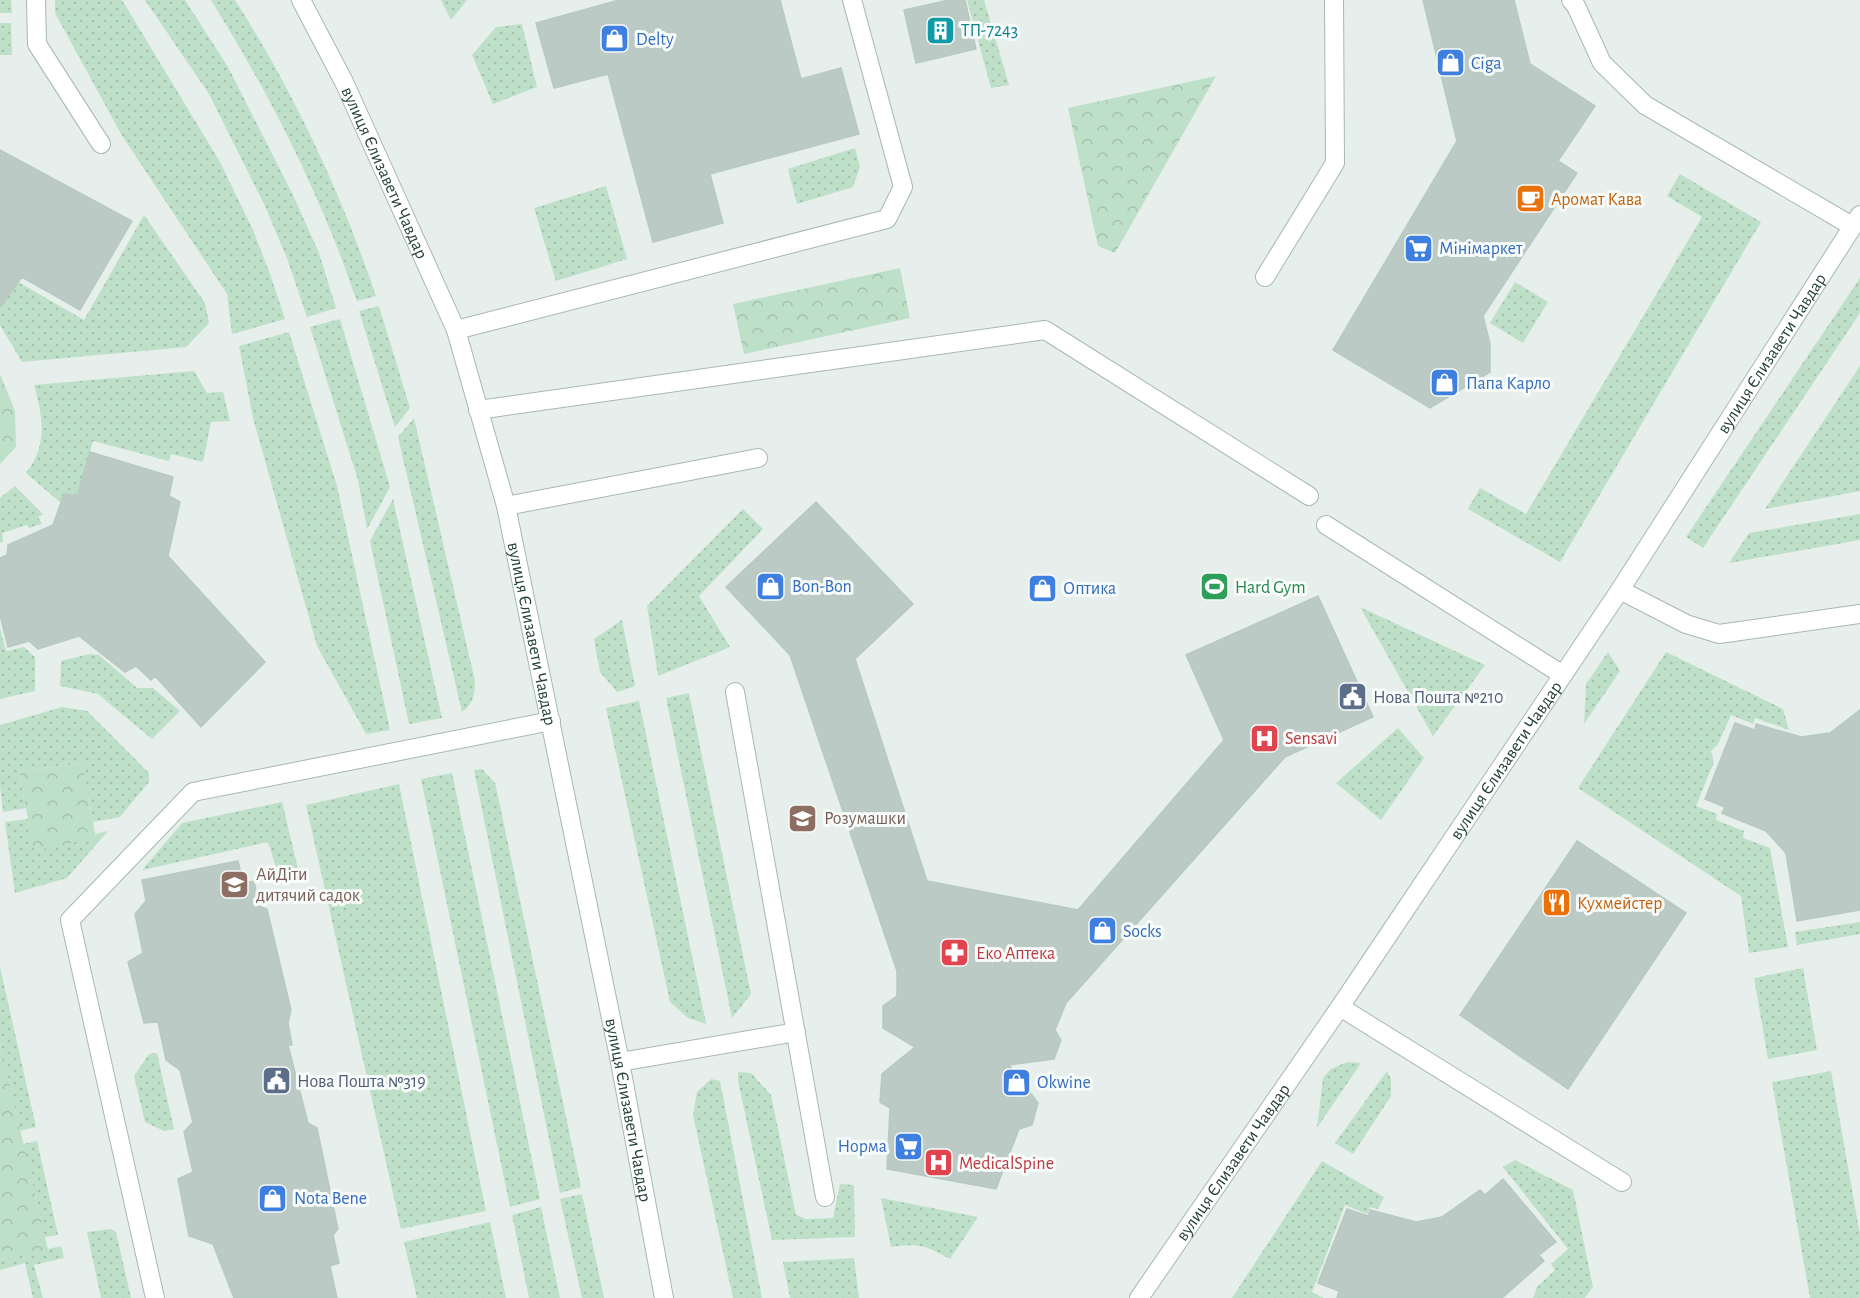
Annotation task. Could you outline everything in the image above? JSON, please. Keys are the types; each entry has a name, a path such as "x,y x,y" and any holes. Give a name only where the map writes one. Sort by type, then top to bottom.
{"street":[{"path":"36,0 37,44 101,144"},
{"name":"вулиця Єлизавети Чавдар","path":"301,0 344,82 456,330 506,506 620,1062 664,1298"},
{"path":"456,330 887,219 903,187 852,0"},
{"path":"1265,278 1335,164 1334,0"},
{"path":"1571,0 1602,63 1645,105 1856,220"},
{"name":"вулиця Єлизавети Чавдар","path":"1139,1298 1340,1007 1620,590 1856,220"},
{"path":"478,410 1045,330 1310,496"},
{"path":"506,506 758,458"},
{"path":"1326,525 1563,675"},
{"path":"1620,590 1686,624 1719,634 1860,614"},
{"path":"735,692 825,1197"},
{"path":"155,1298 70,920 193,792 551,720"},
{"path":"1340,1007 1622,1182"},
{"path":"620,1062 796,1032"}],"green space":[{"path":"0,0 11,0 12,13 0,13"},
{"path":"55,0 122,0 220,162 253,230 285,319 232,334 227,294 121,134 55,13"},
{"path":"145,0 185,0 228,67 292,193 319,253 336,308 307,317 288,261 265,206 209,94"},
{"path":"211,0 235,0 257,35 332,181 376,296 357,301 335,241 291,143 245,56"},
{"path":"441,0 467,0 451,20"},
{"path":"967,0 984,0 1009,85 991,88"},
{"path":"0,23 11,23 12,55 0,55"},
{"path":"522,24 537,87 493,104 472,55 496,27"},
{"path":"1216,76 1115,253 1098,246 1068,108"},
{"path":"855,148 860,167 853,187 797,204 788,169"},
{"path":"1680,174 1761,222 1560,562 1468,509 1480,488 1526,514 1702,217 1667,196"},
{"path":"606,186 627,259 556,281 534,208"},
{"path":"144,215 205,303 209,323 186,347 22,362 0,325 0,284 13,279 84,320"},
{"path":"900,268 910,318 744,354 733,304"},
{"path":"1860,278 1860,313 1703,548 1686,537"},
{"path":"1515,282 1548,302 1523,343 1490,323"},
{"path":"379,306 410,408 395,427 359,311"},
{"path":"340,319 390,487 367,529 358,480 310,327"},
{"path":"289,332 337,486 390,730 366,734 317,646 253,418 239,346"},
{"path":"1860,366 1860,491 1765,509"},
{"path":"194,371 207,393 223,392 230,421 211,422 203,462 171,454 169,461 93,441 77,496 61,503 26,473 38,452 42,430 40,408 34,385"},
{"path":"0,374 15,411 16,447 0,464"},
{"path":"414,418 475,681 473,699 462,712 398,437"},
{"path":"15,486 43,514 38,517 42,524 29,528 27,525 2,533 3,541 0,543 0,498"},
{"path":"393,499 442,718 409,724 370,541"},
{"path":"743,509 763,529 699,596 730,647 658,676 647,606"},
{"path":"1860,514 1860,540 1729,563 1749,533"},
{"path":"1360,607 1485,665 1433,736"},
{"path":"622,620 635,686 617,692 600,672 594,639"},
{"path":"0,628 6,651 24,647 35,657 35,691 0,699"},
{"path":"1608,652 1620,671 1584,724 1586,684"},
{"path":"1666,652 1783,709 1789,730 1755,718 1753,724 1731,715 1718,744 1711,751 1714,762 1696,806 1717,814 1716,820 1744,831 1743,838 1770,848 1788,947 1749,953 1741,896 1578,788"},
{"path":"90,654 99,655 137,688 153,688 180,711 152,739 98,694 60,686 61,661"},
{"path":"689,693 751,994 732,1018 666,698"},
{"path":"639,701 706,1024 688,1018 670,1002 606,708"},
{"path":"62,707 87,711 149,773 149,782 120,817 93,822 82,764 19,771 26,808 3,812 0,785 0,725"},
{"path":"1398,728 1424,758 1381,820 1336,783"},
{"path":"82,764 96,838 34,851 19,771"},
{"path":"482,769 495,783 581,1187 560,1193 474,770"},
{"path":"452,773 540,1199 510,1207 421,779"},
{"path":"399,784 486,1211 401,1229 306,805"},
{"path":"282,802 299,873 279,877 268,842 142,870 182,823"},
{"path":"28,819 35,850 96,837 95,834 108,831 67,878 15,893 5,822"},
{"path":"1860,922 1860,934 1797,945 1795,932"},
{"path":"0,967 36,1127 20,1131 0,1043"},
{"path":"1803,968 1817,1050 1768,1059 1754,978"},
{"path":"0,1043 48,1250 0,1260"},
{"path":"157,1053 174,1129 164,1131 145,1122 134,1076 149,1054"},
{"path":"1347,1062 1361,1063 1317,1128 1323,1078 1331,1069"},
{"path":"1387,1071 1391,1079 1391,1096 1353,1154 1335,1143"},
{"path":"1831,1071 1860,1235 1860,1298 1810,1298 1772,1082"},
{"path":"738,1072 751,1073 771,1095 796,1215 806,1219 833,1218 840,1184 854,1185 855,1237 772,1240"},
{"path":"711,1079 720,1081 762,1298 733,1298 693,1115 697,1092"},
{"path":"37,1141 58,1235 45,1237 23,1144"},
{"path":"1515,1160 1573,1190 1593,1287 1585,1298 1533,1298 1537,1287 1555,1270 1551,1264 1568,1249 1503,1167"},
{"path":"1322,1161 1384,1197 1378,1209 1370,1207 1367,1214 1345,1205 1312,1292 1324,1298 1232,1298"},
{"path":"582,1194 604,1298 582,1298 560,1199"},
{"path":"881,1198 978,1217 950,1259 922,1246 891,1247"},
{"path":"541,1207 560,1298 529,1298 512,1215"},
{"path":"490,1222 506,1298 417,1298 404,1242"},
{"path":"111,1229 116,1232 131,1298 101,1298 87,1232"},
{"path":"61,1246 64,1258 34,1265 43,1298 33,1298 25,1263 0,1270 0,1260"},
{"path":"854,1258 859,1298 790,1298 783,1262"}],"building":[{"path":"619,0 780,0 801,79 841,68 859,134 710,174 723,223 653,242 608,74 554,88 536,23"},
{"name":"ТП-7243","path":"949,0 965,0 976,49 916,63 904,10"},
{"path":"1423,0 1514,0 1530,64 1595,106 1558,161 1577,173 1483,316 1490,344 1490,372 1430,408 1333,350 1457,141"},
{"path":"0,150 132,221 80,310 22,277 0,307"},
{"path":"90,452 173,477 169,496 180,502 168,556 265,662 201,727 155,676 151,680 136,666 125,672 79,636 38,649 29,641 8,647 0,615 0,558 7,555 8,545 53,525 64,494 77,496"},
{"path":"816,502 913,604 855,659 927,881 1078,910 1224,740 1186,655 1318,596 1373,717 1285,757 1066,1003 1055,1030 1061,1040 1054,1059 1009,1065 1038,1103 1032,1125 1019,1129 996,1189 887,1169 890,1108 880,1102 882,1074 915,1047 883,1028 883,1006 897,996 897,971 790,655 726,587"},
{"path":"1860,710 1860,910 1797,921 1786,853 1766,831 1722,813 1725,807 1705,799 1735,723 1755,730 1756,724 1801,737 1830,733"},
{"path":"1577,841 1686,913 1568,1089 1460,1015"},
{"path":"238,861 243,883 254,881 259,906 267,909 291,1010 288,1023 292,1045 288,1045 308,1123 317,1128 338,1229 333,1235 339,1263 330,1266 337,1298 234,1298 213,1244 189,1236 178,1179 193,1172 184,1132 193,1122 180,1070 166,1060 158,1022 144,1023 128,962 143,953 135,914 146,901 142,880"},
{"path":"1503,1179 1556,1242 1539,1255 1544,1261 1502,1298 1337,1298 1339,1291 1318,1283 1347,1209 1368,1216 1370,1210 1416,1222 1442,1217 1480,1190 1485,1195"}],"place":[{"name":"ТП-7243","path":"940,30"},
{"name":"Delty","path":"615,39"},
{"name":"Ciga","path":"1450,63"},
{"name":"Аромат Кава","path":"1530,199"},
{"name":"Мінімаркет","path":"1418,248"},
{"name":"Папа Карло","path":"1445,383"},
{"name":"Bon-Bon","path":"771,586"},
{"name":"Hard Gym","path":"1214,587"},
{"name":"Оптика","path":"1042,588"},
{"name":"Нова Пошта №210","path":"1352,697"},
{"name":"Sensavi","path":"1264,738"},
{"name":"Розумашки","path":"803,818"},
{"name":"АйДіти дитячий садок","path":"235,884"},
{"name":"Кухмейстер","path":"1556,903"},
{"name":"Socks","path":"1102,931"},
{"name":"Еко Аптека","path":"955,953"},
{"name":"Нова Пошта №319","path":"276,1081"},
{"name":"Okwine","path":"1016,1082"},
{"name":"Норма","path":"908,1146"},
{"name":"MedicalSpine","path":"938,1163"},
{"name":"Nota Bene","path":"273,1198"}]}
